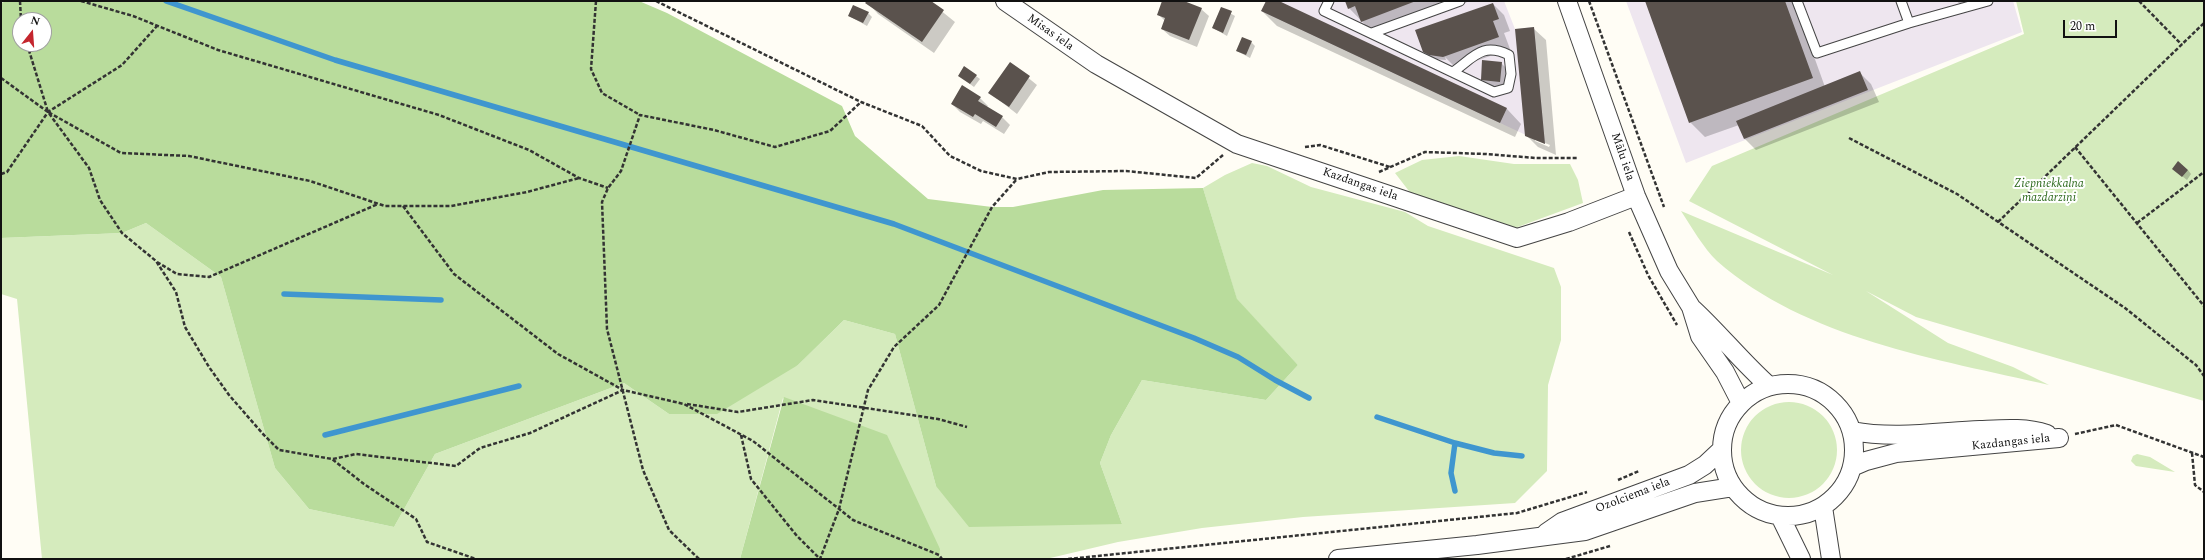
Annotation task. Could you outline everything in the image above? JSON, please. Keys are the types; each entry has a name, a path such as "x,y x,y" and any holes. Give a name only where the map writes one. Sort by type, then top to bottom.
{"street":[{"name":"Misas iela","path":"1005,1 1096,64"},
{"name":"Mālu iela","path":"1567,1 1636,196 1669,271 1691,307 1700,336 1725,372 1741,403"},
{"name":"Kazdangas iela","path":"1096,64 1237,144 1517,238 1569,222 1636,196"},
{"name":"Mālu iela","path":"1691,307 1725,340 1741,361 1769,386"},
{"path":"1790,383 1810,387 1829,397 1843,412 1852,431 1855,449 1852,467 1843,487 1836,496 1823,507 1802,515 1780,516 1756,508 1746,501 1733,487 1724,469 1721,450 1726,424 1741,403 1754,393 1769,386 1790,383"},
{"name":"Kazdangas iela","path":"1852,431 1894,434 2008,429 2033,430 2059,438"},
{"name":"Kazdangas iela","path":"1852,467 1866,461 1896,453 2059,438"},
{"name":"Ozolciema iela","path":"1540,537 1562,522 1690,475 1705,465 1721,450"},
{"name":"Ozolciema iela","path":"1338,559 1477,545 1584,531 1695,493 1733,487"},
{"path":"1823,507 1831,559"},
{"path":"1780,516 1801,559"}],"lane":[{"path":"1329,1 1324,11 1494,92 1508,88 1511,74 1509,55 1496,49 1483,50 1453,72"},
{"path":"1372,33 1460,1"},
{"path":"1797,1 1817,53 1909,23 1988,1"},
{"path":"1900,1 1909,23"}],"path":[{"path":"20,1 21,12"},
{"path":"81,1 133,16 218,50 439,115 529,150 579,178 608,188"},
{"path":"596,1 591,69 602,93 640,115 714,130 775,147 830,131 861,102"},
{"path":"656,1 861,102 922,126 950,156 980,171 1017,179 1048,172 1126,171 1196,178 1237,144"},
{"path":"1589,1 1664,207"},
{"path":"2139,1 2182,46"},
{"path":"1998,222 2182,46 2204,23"},
{"path":"1,174 7,172 48,112 122,65 157,26"},
{"path":"29,52 48,112 89,168 100,200 122,233 156,261 177,274 209,277 378,203"},
{"path":"1,78 48,112 121,153 189,156 310,181 385,206 451,206 527,192 579,178"},
{"path":"640,115 621,171 608,188 602,202 608,329 643,470 669,530 699,559"},
{"path":"1849,138 1957,194 2125,308 2196,365 2204,376"},
{"path":"2075,147 2204,306"},
{"path":"1353,183 1425,152 1486,154 1536,158 1578,158"},
{"path":"2136,223 2204,172"},
{"path":"740,435 751,479 797,536 820,559 839,510 868,390 894,348 939,304 992,208 1017,179"},
{"path":"403,206 454,274 558,354 623,390 684,404 738,412 813,400 938,419 967,427"},
{"path":"156,261 176,292 185,328 209,367 229,394 263,434 279,450 332,459 356,454 456,466 480,448 530,433 623,390"},
{"path":"684,404 753,441 853,520 940,554 942,559"},
{"path":"2059,438 2116,425 2204,457"},
{"path":"2192,453 2195,485 2204,492"},
{"path":"332,459 364,484 416,519 427,542 476,559"},
{"path":"1614,482 1639,471"},
{"path":"1068,559 1517,513 1595,489"},
{"path":"1566,559 1610,546"}],"shaded area":[{"path":"1266,1 1504,1 1515,29 1534,27 1545,144 1261,11"},
{"path":"1626,1 2013,1 2022,32 1686,163"}],"green space":[{"path":"7,1 639,1 667,13 842,106 855,136 928,199 992,207 1013,207 1103,190 1203,188 1237,299 1298,365 1266,400 1142,380 1111,435 1100,463 1122,524 969,527 936,486 895,334 844,320 798,365 717,414 669,414 624,383 435,454 394,527 309,509 275,468 221,277 146,223 122,233 1,238 1,3"},
{"name":"Ziepniekkalna mazdārziņi","path":"2016,1 2204,1 2204,401 1916,317 1866,291 1948,343 2013,367 2049,385 1918,355 1832,328 1791,310 1752,288 1717,261 1703,244 1681,211 1833,275 1689,201 1712,166 2024,34"},
{"path":"1459,156 1514,164 1570,164 1578,180 1583,203 1515,228 1412,195 1395,173 1422,160"},
{"path":"1252,163 1267,166 1311,187 1405,212 1428,226 1554,268 1561,287 1561,340 1548,385 1547,471 1515,503 1303,517 1202,528 1118,542 1046,559 939,559 783,398 740,559 42,559 17,299 1,294 1,238 122,233 146,223 221,277 275,468 309,509 394,527 435,454 624,383 669,414 798,365 844,320 895,334 936,486 1122,524 1100,463 1111,435 1142,380 1266,400 1298,365 1237,300 1203,188 1225,175"},
{"path":"784,397 887,435 940,549 939,559 740,559"},
{"path":"1789,402 1807,406 1816,410 1823,416 1829,423 1833,432 1837,450 1833,468 1829,477 1823,484 1816,490 1807,494 1789,498 1771,494 1762,490 1755,484 1749,477 1745,468 1741,450 1745,432 1749,423 1755,416 1762,410 1771,406"},
{"path":"2137,454 2150,457 2175,472 2136,466 2131,461 2133,456"}],"building":[{"path":"867,1 931,1 944,10 922,42 865,3"},
{"path":"1162,1 1184,1 1202,8 1189,40 1161,29 1165,18 1157,15"},
{"path":"1266,1 1279,1 1507,108 1500,123 1261,11"},
{"path":"1345,1 1416,1 1361,22 1355,6 1348,9"},
{"path":"1645,1 1785,1 1813,78 1689,123"},
{"path":"1493,3 1499,19 1493,21 1499,37 1443,57 1429,55 1423,52 1415,30"},
{"path":"853,5 869,12 863,23 848,16"},
{"path":"1221,7 1232,11 1223,33 1212,28"},
{"path":"1534,27 1545,144 1525,136 1515,29"},
{"path":"1242,37 1252,41 1246,55 1236,51"},
{"path":"1482,60 1502,62 1500,82 1481,80"},
{"path":"1010,62 1030,76 1009,107 988,93"},
{"path":"964,66 977,75 970,84 958,76"},
{"path":"1860,71 1868,90 1744,139 1736,121"},
{"path":"962,85 981,97 978,101 1003,116 996,127 975,114 973,117 951,104"},
{"path":"2178,161 2188,170 2182,177 2172,169"}],"waterway":[{"path":"166,1 335,60 894,224 1194,338 1238,357 1275,380 1309,398"},
{"path":"284,294 441,300"},
{"path":"325,435 519,386"},
{"path":"1377,417 1455,443 1451,473 1455,491"},
{"path":"1455,443 1494,453 1522,456"}]}
